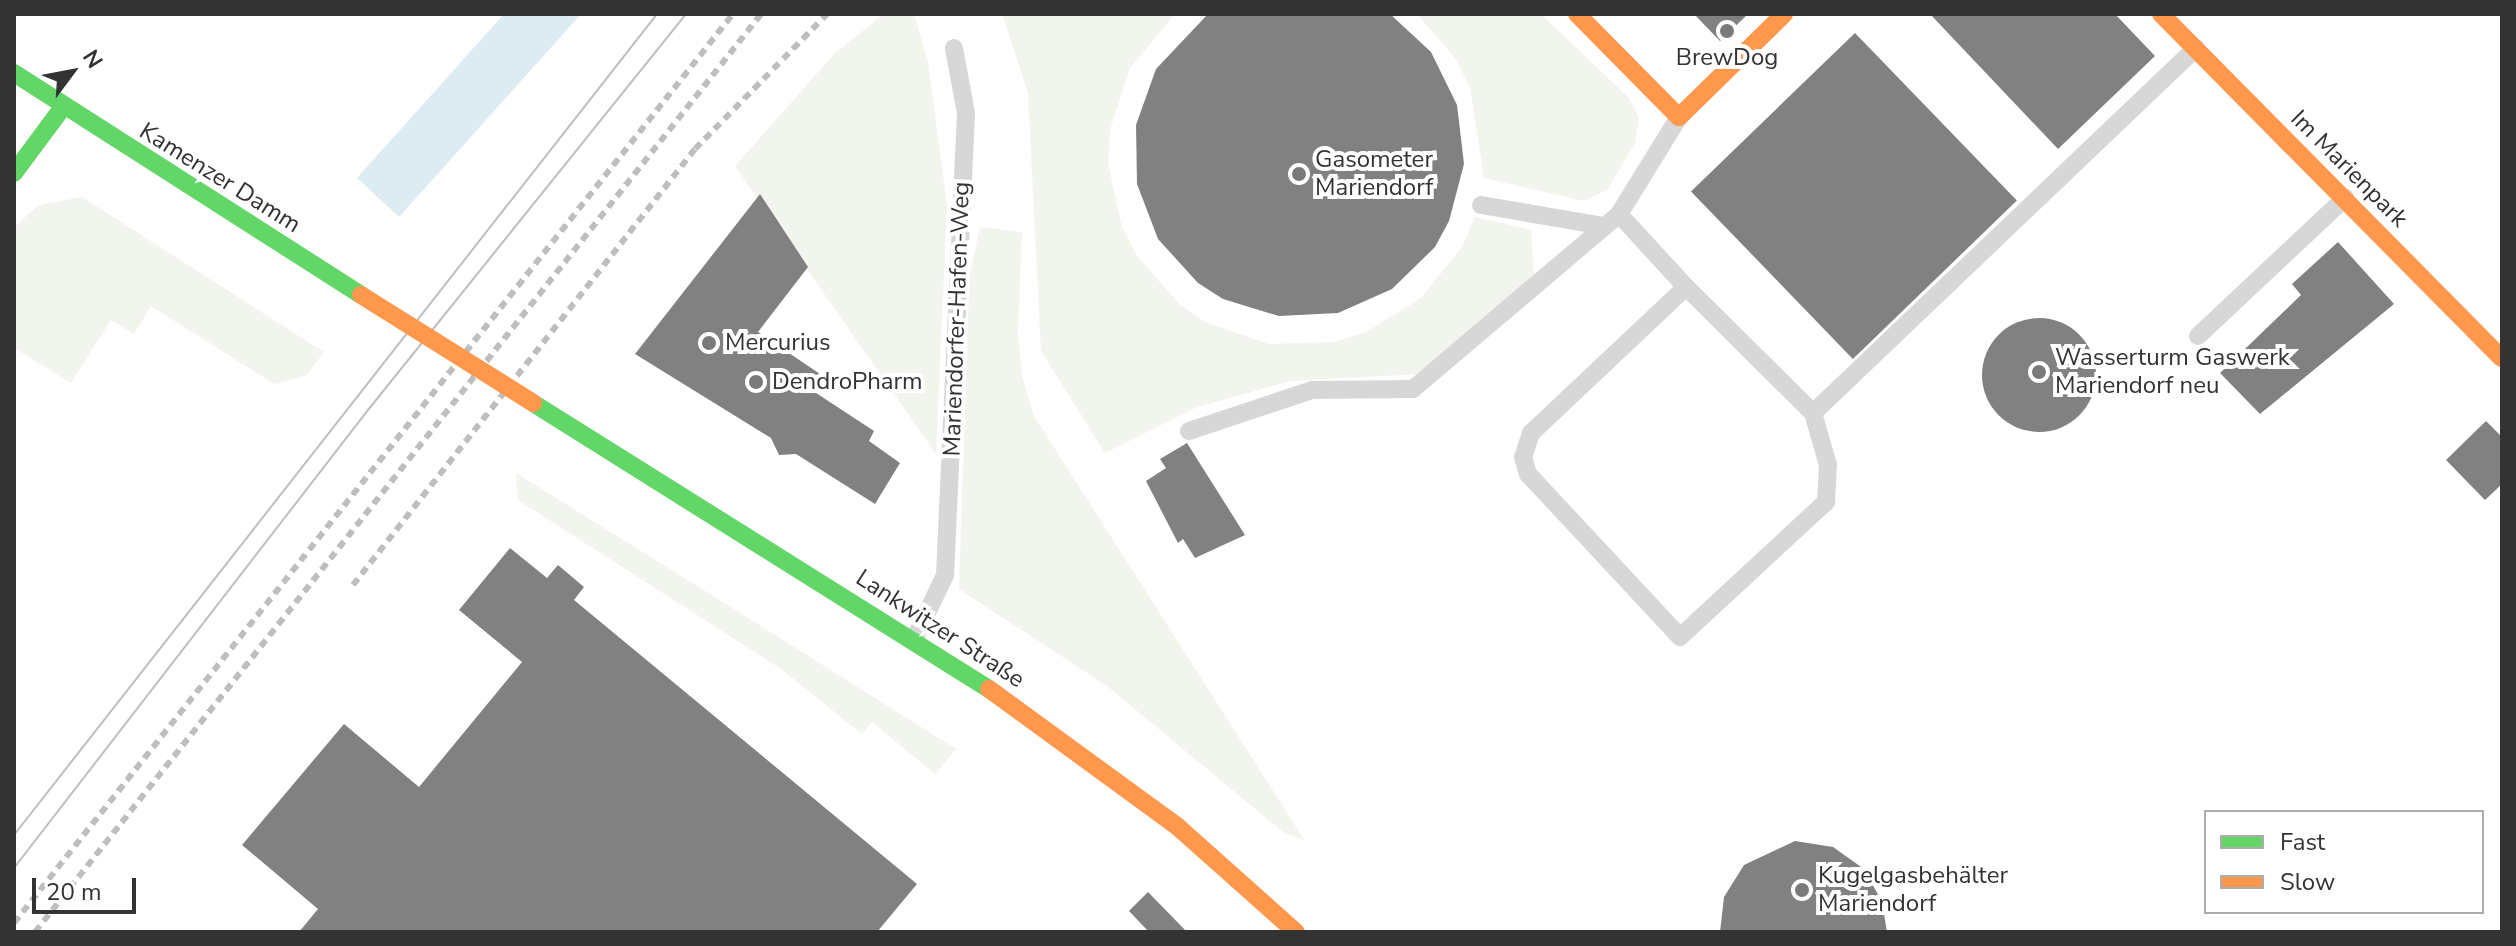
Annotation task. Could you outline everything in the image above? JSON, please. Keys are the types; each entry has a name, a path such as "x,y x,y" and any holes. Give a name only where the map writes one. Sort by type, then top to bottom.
{"main road":[{"path":"1577,14 1679,117 1784,14"},
{"name":"Im Marienpark","path":"2161,14 2502,358"},
{"name":"Kamenzer Damm","path":"14,73 533,403"},
{"path":"14,173 63,107"},
{"name":"Lankwitzer Straße","path":"533,403 914,640 1085,754 1296,932"}],"lane":[{"name":"Mariendorfer-Hafen-Weg","path":"914,640 945,575 966,113 954,48"},
{"path":"1813,413 2196,48"},
{"path":"1189,431 1312,390 1413,389 1611,220 1679,117"},
{"path":"2198,336 2345,198"},
{"path":"1481,205 1611,220 1686,287 1813,413 1828,465 1826,502 1680,637 1528,474 1523,457 1531,433 1686,287"}],"shaded area":[{"path":"504,14 581,14 399,217 357,178"},
{"path":"884,14 914,14 928,62 947,205 936,454 735,166 835,53"},
{"path":"1002,14 1175,14 1130,68 1110,130 1108,163 1122,227 1137,256 1180,305 1207,323 1269,344 1334,342 1366,332 1421,298 1462,247 1475,217 1531,230 1534,277 1420,374 1291,381 1197,407 1105,453 1041,351 1028,93"},
{"path":"1417,14 1541,14 1629,98 1639,118 1635,143 1607,190 1584,201 1484,178 1470,88 1456,59"},
{"path":"82,197 324,352 306,376 274,384 151,306 134,334 111,320 71,383 14,348 14,227 39,205"},
{"path":"980,227 1022,232 1018,332 1022,376 1034,416 1305,841 1283,832 1107,686 959,589 969,278"},
{"path":"516,473 956,749 935,774 872,722 862,734 781,669 518,500"}],"building":[{"name":"Gasometer Mariendorf","path":"1208,14 1390,14 1431,52 1457,105 1464,164 1449,221 1435,247 1392,289 1338,313 1279,316 1223,299 1198,283 1158,239 1137,184 1136,125 1156,69"},
{"name":"BrewDog","path":"1694,14 1748,14 1720,41"},
{"path":"1930,14 2115,14 2155,56 2058,149"},
{"path":"1855,33 2017,201 1853,359 1691,191"},
{"name":"Mercurius","path":"760,194 808,267 758,332 820,374 810,389 874,431 869,441 900,463 875,504 796,454 779,455 771,438 635,354"},
{"path":"2338,242 2394,304 2260,414 2220,373 2301,295 2292,284"},
{"name":"Wasserturm Gaswerk Mariendorf neu","path":"2039,318 2061,323 2079,335 2091,353 2096,375 2091,397 2079,415 2061,427 2039,432 2017,427 1999,415 1987,397 1982,375 1987,353 1999,335 2017,323"},
{"path":"2486,421 2502,437 2502,484 2485,500 2446,460"},
{"path":"1187,443 1245,535 1195,558 1183,539 1178,543 1146,481 1166,468 1160,459"},
{"path":"510,548 547,578 558,565 584,587 574,600 917,884 877,932 299,932 318,909 242,845 344,724 419,787 522,662 459,610"},
{"name":"Kugelgasbehälter Mariendorf","path":"1795,841 1833,847 1864,869 1882,902 1887,932 1720,932 1724,897 1744,865"},
{"path":"1148,892 1187,932 1149,932 1129,911"}],"tram line":[{"path":"14,835 657,14"},
{"path":"14,868 368,410 686,14"}],"railway":[{"path":"14,923 733,14"},
{"path":"35,932 761,14"},
{"path":"353,585 695,149 827,14"}],"traffic: fast":[{"path":"14,73 361,295"},
{"path":"14,173 63,107"},
{"path":"533,403 989,689"}],"traffic: slow":[{"path":"1577,14 1679,117 1784,14"},
{"path":"2161,14 2502,358"},
{"path":"361,295 533,403"},
{"path":"989,689 1178,827 1296,932"}],"place":[{"name":"BrewDog","path":"1727,31"},
{"name":"Gasometer Mariendorf","path":"1299,174"},
{"name":"Mercurius","path":"709,343"},
{"name":"Wasserturm Gaswerk Mariendorf neu","path":"2039,372"},
{"name":"DendroPharm","path":"756,382"},
{"name":"Kugelgasbehälter Mariendorf","path":"1802,890"}]}
